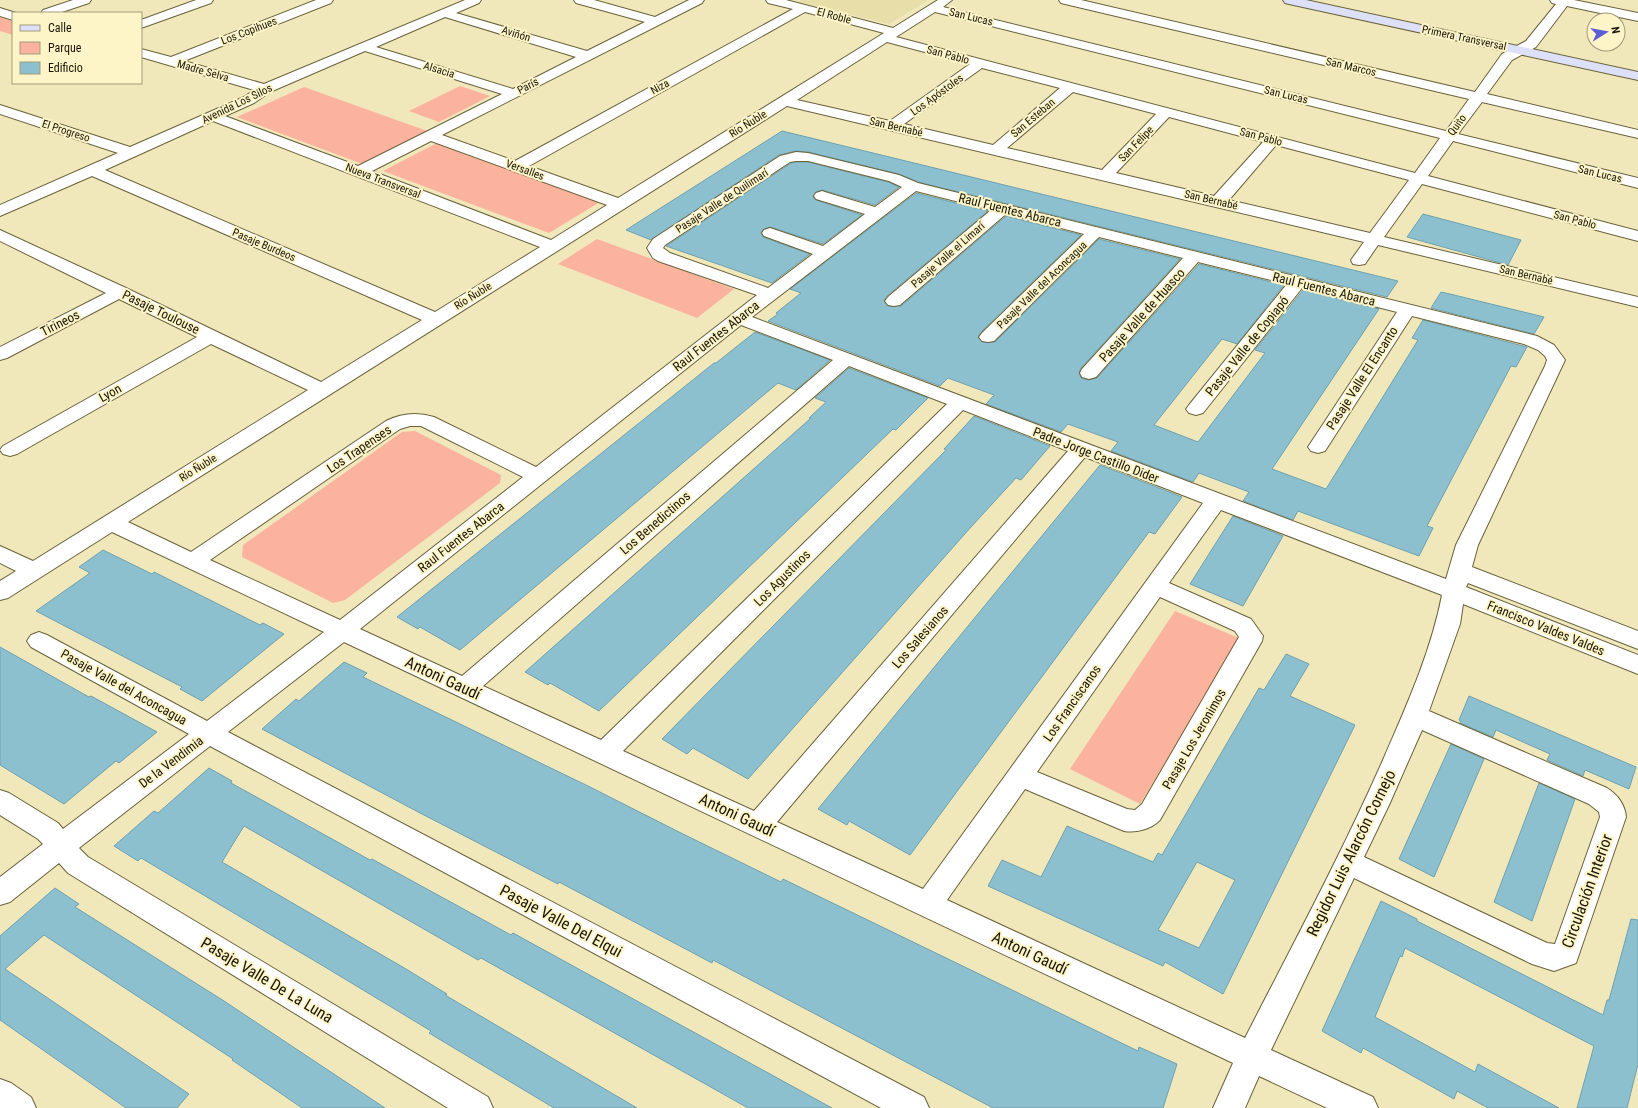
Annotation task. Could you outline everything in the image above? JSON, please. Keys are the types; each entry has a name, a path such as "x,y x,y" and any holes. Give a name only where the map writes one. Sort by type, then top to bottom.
{"main road":[{"name":"Primera Transversal","path":"1289,0 1638,76"}],"street":[{"path":"50,12 85,0"},
{"path":"142,24 207,0"},
{"name":"Los Copihues","path":"171,62 327,0"},
{"name":"Avenida Los Silos","path":"0,211 249,100 265,89 475,0"},
{"path":"580,0 656,21"},
{"name":"París","path":"359,172 698,0"},
{"name":"El Roble","path":"772,0 804,8 890,35"},
{"name":"Río Ñuble","path":"0,592 946,0"},
{"name":"San Marcos","path":"1065,0 1638,134"},
{"path":"1561,0 1638,17"},
{"name":"Quito","path":"1359,260 1507,57 1531,44 1561,0"},
{"name":"Niza","path":"516,167 804,8"},
{"name":"San Lucas","path":"933,8 1638,183"},
{"path":"0,12 12,16"},
{"name":"Aviñón","path":"444,13 588,56"},
{"name":"San Pablo","path":"890,35 980,63 1638,236"},
{"name":"Alsacia","path":"364,47 513,93"},
{"name":"Madre Selva","path":"142,53 265,89"},
{"name":"Los Apóstoles","path":"893,126 980,63"},
{"name":"San Esteban","path":"996,150 1070,87"},
{"name":"San Bernabé","path":"784,101 1105,175 1638,302"},
{"name":"El Progreso","path":"0,109 132,153"},
{"name":"San Felipe","path":"1105,175 1166,112"},
{"name":"Nueva Transversal","path":"213,116 553,246"},
{"name":"Versalles","path":"430,136 620,204"},
{"path":"1218,202 1273,140"},
{"name":"Pasaje Valle de Quilimarí","path":"770,294 664,256 656,250 656,245 790,157 808,157 894,178 913,186"},
{"name":"Pasaje Burdeos","path":"92,170 436,319"},
{"name":"Raul Fuentes Abarca","path":"342,631 739,318 913,186 1535,341 1549,350 1556,360 1471,535 1456,581"},
{"path":"822,196 877,213"},
{"name":"Pasaje Valle el Limarí","path":"894,301 1003,208"},
{"name":"Pasaje Valle del Aconcagua","path":"988,337 1095,232"},
{"path":"770,233 825,252"},
{"name":"Pasaje Toulouse","path":"0,234 322,390"},
{"name":"Pasaje Valle de Huasco","path":"1089,374 1194,256"},
{"name":"Pasaje Valle de Copiapó","path":"1196,409 1298,282"},
{"name":"Tirineos","path":"0,354 120,292"},
{"name":"Pasaje Valle El Encanto","path":"1318,447 1407,310"},
{"name":"Padre Jorge Castillo Dider","path":"739,318 1216,501 1456,581"},
{"name":"Lyon","path":"10,450 211,336"},
{"name":"Los Benedictinos","path":"464,688 846,358"},
{"name":"Los Agustinos","path":"604,753 960,402"},
{"name":"Los Trapenses","path":"193,561 394,425 404,421 416,419 427,421 538,476"},
{"name":"Los Salesianos","path":"758,825 1081,449"},
{"name":"Los Franciscanos","path":"928,905 1216,501"},
{"name":"Antoni Gaudí","path":"111,523 1362,1108"},
{"path":"0,554 34,571"},
{"name":"Francisco Valdes Valdes","path":"1456,581 1638,640"},
{"name":"Francisco Valdes Valdes","path":"1456,581 1638,665"},
{"name":"Regidor Luis Alarcón Cornejo","path":"1229,1108 1252,1057 1348,862 1415,716 1448,624 1456,581"},
{"name":"Pasaje Los Jeronimos","path":"1020,776 1124,820 1140,820 1151,812 1250,641 1251,636 1243,625 1155,586"},
{"name":"De la Vendimia","path":"0,893 342,631"},
{"name":"Pasaje Valle del Aconcagua","path":"39,641 208,733"},
{"name":"Circulación Interior","path":"1348,862 1542,955 1551,958 1560,957 1566,954 1613,818 1613,811 1609,804 1598,796 1415,716"},
{"name":"Pasaje Valle Del Elqui","path":"208,733 913,1108"},
{"name":"Pasaje Valle De La Luna","path":"0,801 48,831 78,865 477,1108"},
{"path":"0,1094 20,1108"}],"shaded area":[{"path":"801,0 928,0 889,24 798,2"}],"green space":[{"path":"0,17 12,21 12,35 0,31"},
{"path":"460,86 490,96 439,122 409,111"},
{"path":"304,87 430,132 365,165 237,117"},
{"path":"437,143 600,202 549,233 383,171"},
{"path":"597,239 734,289 697,318 558,264"},
{"path":"415,431 501,475 500,483 345,600 333,603 242,557 243,545 402,432"},
{"path":"1175,611 1241,639 1140,804 1070,769"}],"building":[{"path":"782,131 1398,281 1387,297 918,182 899,174 808,152 796,151 779,155 651,240 626,230"},
{"path":"808,162 888,182 899,187 875,205 822,190 816,192 813,197 816,200 862,215 823,244 770,227 764,229 761,232 763,237 810,254 772,283 666,246 791,163"},
{"path":"916,193 988,211 887,296 884,301 888,306 901,306 1006,216 1081,235 981,332 978,337 982,342 995,342 1099,239 1180,259 1081,368 1079,372 1081,378 1089,380 1097,378 1199,264 1284,285 1237,344 1222,339 1154,425 1198,442 1265,353 1255,350 1303,290 1379,309 1272,469 1326,489 1418,340 1412,338 1423,320 1527,347 1516,367 1511,366 1427,526 1433,528 1419,556 1298,511 1293,520 1243,501 1249,492 1199,473 1193,482 1111,451 1118,442 1068,424 1061,432 986,404 994,395 948,378 940,386 768,321 801,293 790,289"},
{"path":"1423,214 1521,240 1508,265 1407,237"},
{"path":"1441,292 1544,317 1534,334 1431,308"},
{"path":"755,332 830,360 796,390 778,383 460,650 420,627 418,629 397,617 714,363 716,363"},
{"path":"849,368 928,398 896,430 893,429 599,711 550,683 548,685 525,672 811,418 809,418 826,402 815,398"},
{"path":"974,416 1050,446 1021,480 1016,478 971,527 748,779 693,748 687,754 662,739 946,450 944,449"},
{"path":"1100,465 1182,497 1155,534 1149,532 910,855 849,821 847,825 818,809"},
{"path":"1233,516 1283,536 1243,606 1190,584"},
{"path":"103,550 152,574 154,572 260,625 263,623 284,634 202,701 180,689 182,687 36,611 90,573 79,567"},
{"path":"0,647 89,697 91,696 157,732 119,763 116,761 64,804 0,765"},
{"path":"1286,654 1309,664 1290,696 1355,725 1223,994 1165,962 1163,966 988,886 1002,860 1041,877 1067,826 1153,862 1158,853 1162,855 1259,688 1264,690","holes":["1197,862 1235,880 1199,948 1158,930"]},
{"path":"344,662 367,673 363,677 588,786 781,882 783,879 1138,1051 1139,1047 1177,1064 1163,1108 993,1108 713,960 712,963 559,882 558,884 420,813 262,729 296,699 299,701"},
{"path":"1469,696 1636,767 1629,789 1585,770 1583,776 1547,760 1550,754 1496,730 1493,737 1460,723 1461,721 1459,720"},
{"path":"1451,744 1484,759 1434,877 1399,859"},
{"path":"209,768 232,781 231,783 370,860 372,859 511,935 513,933 832,1108 748,1108 481,958 478,960 244,826 222,862 406,969 447,994 445,995 637,1108 554,1108 429,1033 431,1031 325,967 141,858 138,861 114,846 154,811 158,813"},
{"path":"1539,783 1575,799 1532,921 1494,902"},
{"path":"55,888 79,904 75,907 224,1001 385,1108 302,1108 232,1060 233,1059 44,935 5,969 189,1094 177,1108 126,1108 0,1020 0,936"},
{"path":"1381,901 1417,919 1417,921 1603,1015 1607,1000 1609,1000 1631,919 1638,920 1638,1064 1627,1108 1577,1108 1594,1046 1405,948 1402,957 1400,956 1375,1017 1475,1072 1478,1064 1559,1108 1488,1108 1457,1091 1454,1099 1363,1048 1361,1053 1322,1031"}]}
